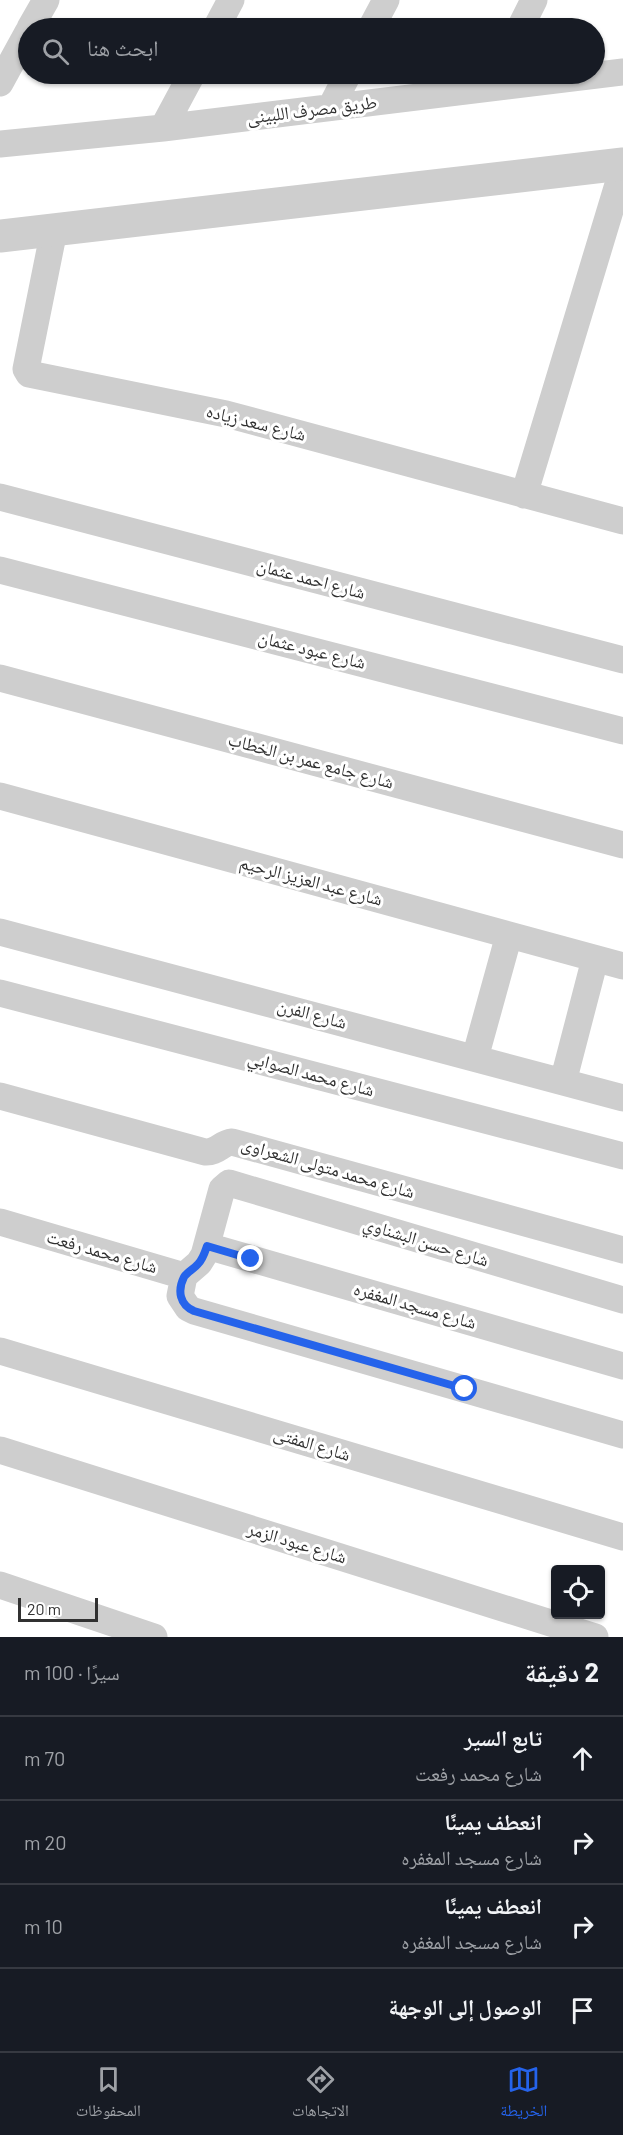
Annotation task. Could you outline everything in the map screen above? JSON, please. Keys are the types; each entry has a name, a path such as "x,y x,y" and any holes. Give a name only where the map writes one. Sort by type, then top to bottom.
{"street":[{"path":"36,18 46,0"},
{"path":"221,18 231,0"},
{"path":"376,18 386,0"},
{"path":"525,18 534,0"},
{"path":"0,83 18,50"},
{"name":"طريق مصرف اللبينى","path":"605,73 623,72"},
{"path":"163,128 187,84"},
{"path":"331,107 343,84"},
{"name":"طريق مصرف اللبينى","path":"0,144 163,128 331,107 469,84"},
{"path":"0,236 623,166 524,495"},
{"name":"شارع سعد زياده","path":"54,231 26,369 29,374 226,414 623,521"},
{"name":"شارع احمد عثمان","path":"0,497 623,660"},
{"name":"شارع عبود عثمان","path":"0,570 623,731"},
{"name":"شارع جامع عمر بن الخطاب","path":"0,678 623,845"},
{"name":"شارع عبد العزيز الرحيم","path":"0,796 623,966"},
{"name":"شارع الفرن","path":"0,932 623,1098"},
{"path":"475,1058 509,935"},
{"path":"563,1082 595,959"},
{"name":"شارع محمد الصوابي","path":"0,993 623,1156"},
{"name":"شارع محمد متولى الشعراوى","path":"0,1096 205,1152 216,1151 226,1142 232,1142 623,1250"},
{"name":"شارع حسن البشناوي","path":"207,1246 222,1189 229,1183 623,1300"},
{"name":"شارع محمد رفعت","path":"0,1222 184,1276"},
{"path":"207,1246 199,1263 184,1276 180,1296 188,1308 194,1311 623,1435"},
{"name":"شارع مسجد المغفره","path":"207,1246 623,1366"},
{"name":"شارع المفتى","path":"0,1351 623,1537"},
{"name":"شارع عبود الزمر","path":"0,1450 595,1637"},
{"path":"0,1585 154,1637"}],"route":[{"path":"251,1259 207,1246 199,1263 184,1276 180,1290 183,1303 194,1311 465,1389"}]}
